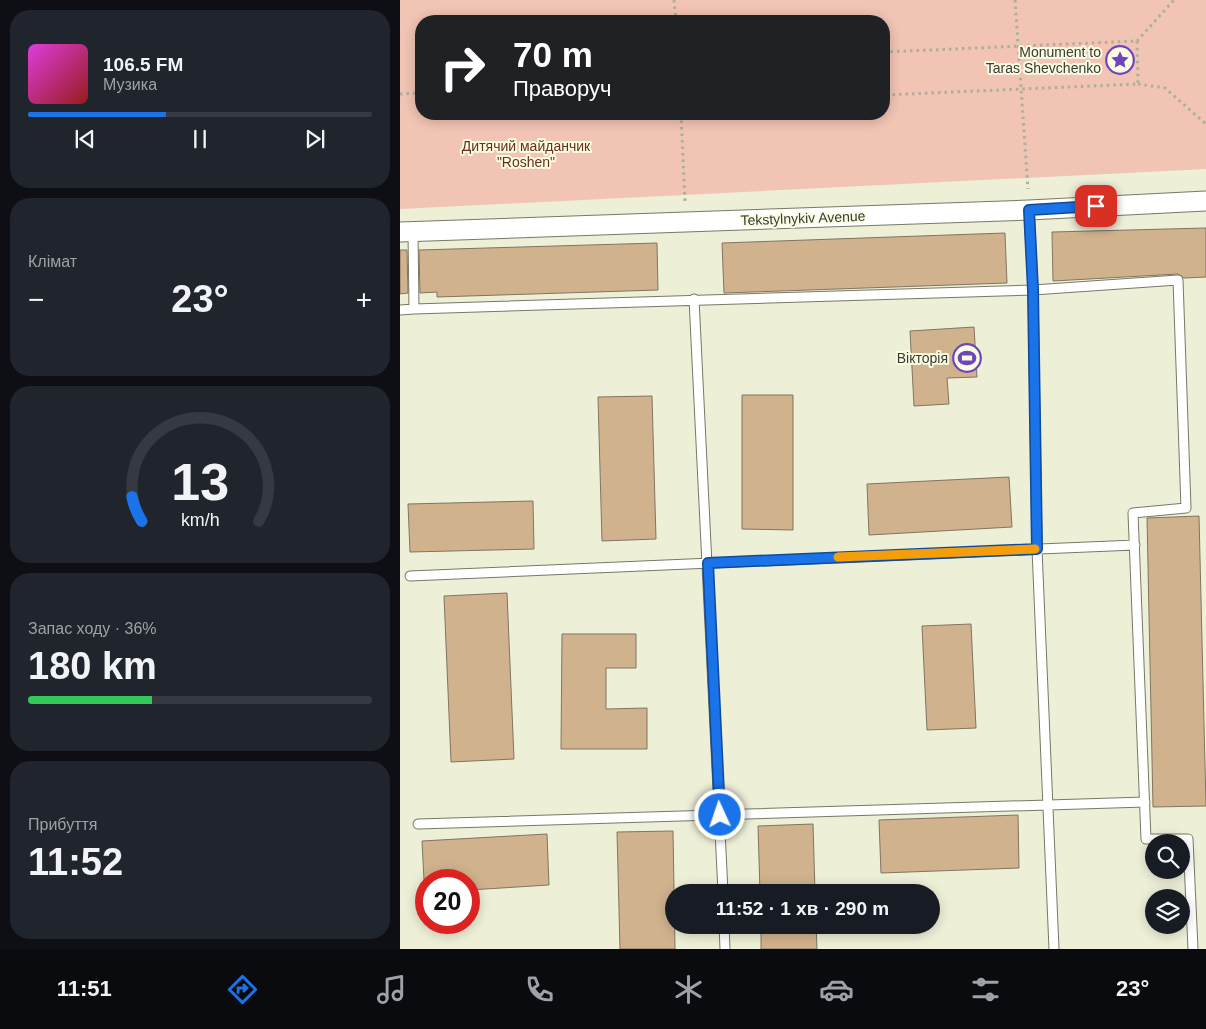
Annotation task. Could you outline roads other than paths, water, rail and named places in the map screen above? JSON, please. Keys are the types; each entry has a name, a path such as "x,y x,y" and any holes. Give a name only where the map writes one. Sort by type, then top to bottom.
{"street":[{"name":"Tekstylnykiv Avenue","path":"406,232 1029,210 1206,201"}],"lane":[{"path":"1029,210 1033,290 1037,549 1054,949"},
{"path":"406,232 414,309"},
{"path":"400,310 1033,290 1178,280 1186,508 1133,513 1146,840 1188,838 1193,949"},
{"path":"694,300 723,884"},
{"path":"410,576 1135,545"},
{"path":"418,824 1145,802"},
{"path":"725,934 726,949"}],"place":[{"name":"Monument to Taras Shevchenko","path":"1120,60"},
{"name":"Вікторія","path":"967,358"}],"park label":[{"name":"Дитячий майданчик \"Roshen\"","path":"526,154"}]}
